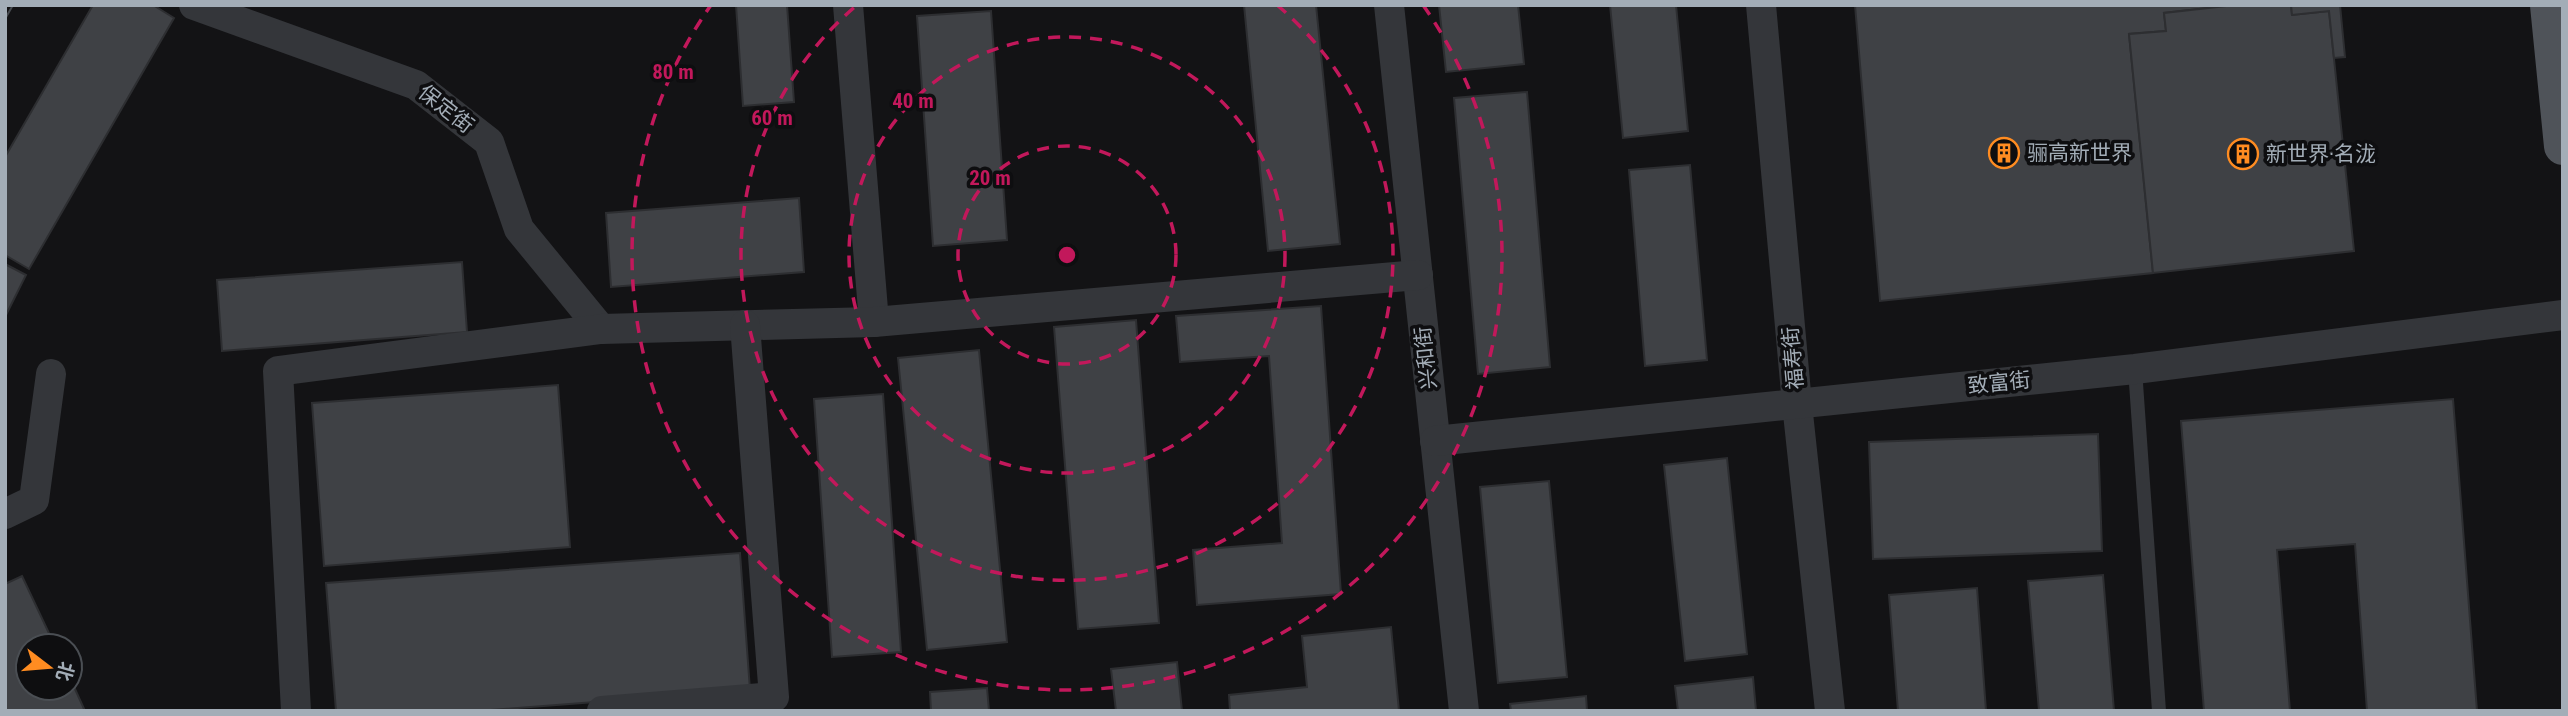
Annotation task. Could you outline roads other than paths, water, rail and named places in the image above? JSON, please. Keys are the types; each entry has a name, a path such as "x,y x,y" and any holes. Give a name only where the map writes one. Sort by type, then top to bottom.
{"main road":[{"path":"2549,5 2563,146"}],"street":[{"name":"保定街","path":"194,5 416,85 489,142 519,229 601,328"},
{"path":"848,5 874,322"},
{"name":"兴和街","path":"1389,5 1464,711"},
{"name":"福寿街","path":"1761,5 1797,404 1830,711"},
{"path":"296,711 278,371 601,328 874,322 1418,275"},
{"name":"致富街","path":"1435,441 2134,369 2563,315"},
{"path":"603,711 774,697 745,325"},
{"path":"5,514 34,500 51,374"}],"lane":[{"path":"2134,369 2159,711"}],"tram line":[{"path":"5,19 13,5"}],"place":[{"name":"骊高新世界","path":"2004,153"},
{"name":"新世界·名泷","path":"2243,154"}]}
